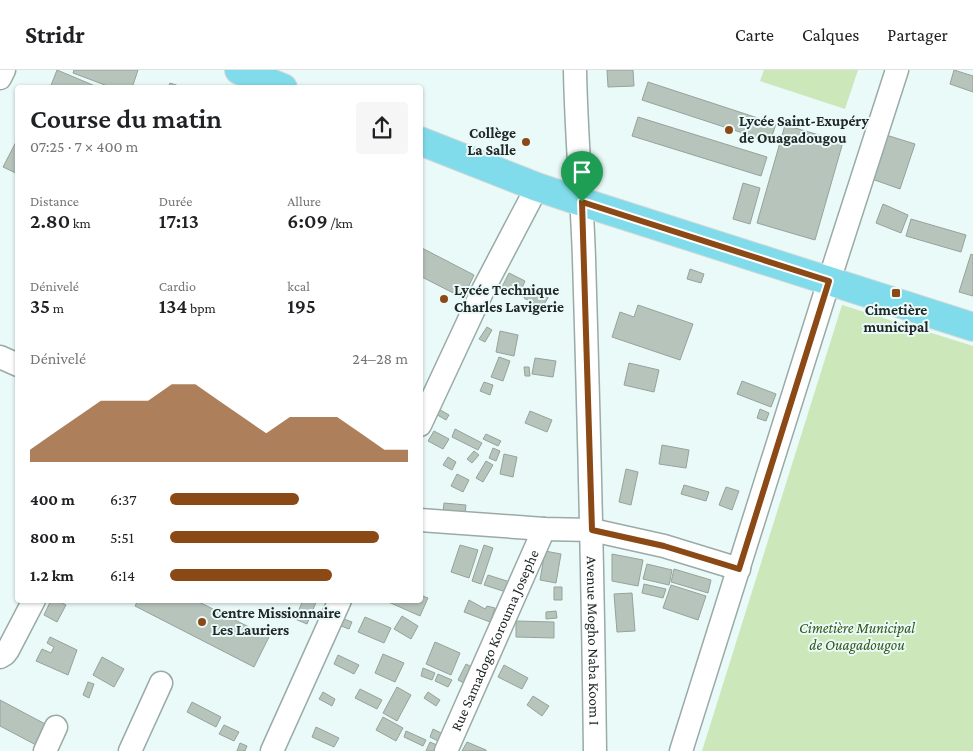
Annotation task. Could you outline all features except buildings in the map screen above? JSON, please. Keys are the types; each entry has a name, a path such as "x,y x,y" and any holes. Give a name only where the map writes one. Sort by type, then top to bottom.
{"main road":[{"path":"239,70 276,85"},
{"path":"423,142 536,187 973,327"}],"street":[{"path":"0,78 4,70"},
{"name":"Avenue Mogho Naba Koom I","path":"575,70 575,108 582,202 592,530 595,751"},
{"path":"681,751 897,70"},
{"path":"423,419 483,290 536,187"},
{"path":"0,357 15,364"},
{"path":"423,520 544,529 592,530 664,546 739,569"},
{"name":"Rue Samadogo Korouma Josephe","path":"446,751 544,529"},
{"path":"0,657 8,650 32,603"},
{"path":"272,751 339,603"},
{"path":"130,751 161,683"},
{"path":"44,751 56,727"}],"green space":[{"path":"764,70 858,70 845,109 760,81"},
{"name":"Cimetière Municipal de Ouagadougou","path":"842,305 973,346 973,751 702,751"}],"place":[{"name":"Lycée Saint-Exupéry de Ouagadougou","path":"729,130"},
{"name":"Collège La Salle","path":"526,142"},
{"name":"Cimetière municipal","path":"896,293"},
{"name":"Lycée Technique Charles Lavigerie","path":"444,299"},
{"name":"Centre Missionnaire Les Lauriers","path":"202,622"}],"route":[{"path":"582,202 829,281 739,569 664,546 592,530 582,202"}]}
